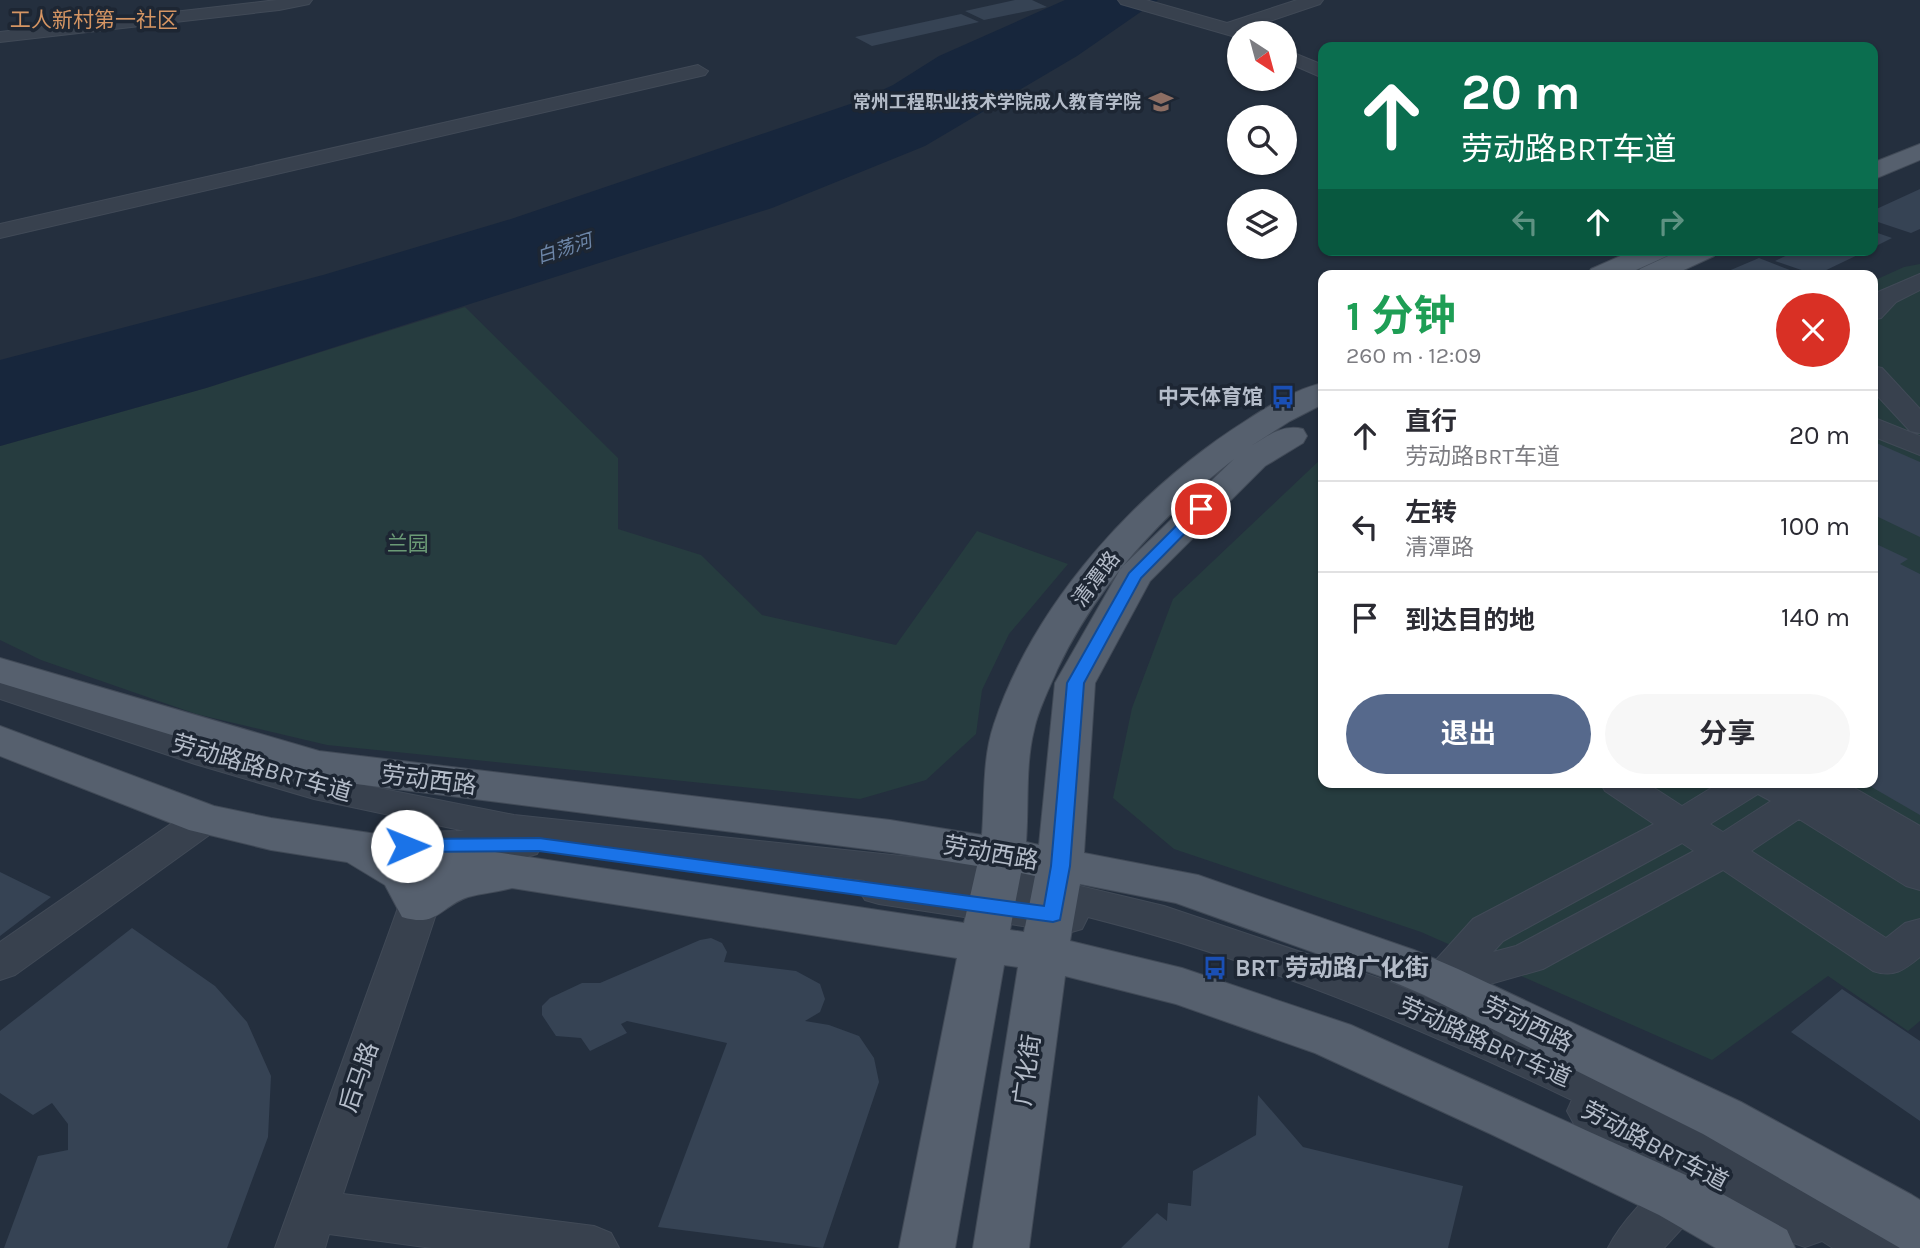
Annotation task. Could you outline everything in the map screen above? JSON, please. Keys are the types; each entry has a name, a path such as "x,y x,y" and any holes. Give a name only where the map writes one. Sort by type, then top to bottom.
{"main road":[{"path":"1878,151 1920,133"},
{"path":"1878,170 1920,151"},
{"path":"1612,270 1644,256"},
{"path":"1661,270 1691,256"},
{"name":"清潭路","path":"994,896 1012,731 1041,660 1085,588 1138,526 1224,447 1299,402 1318,394"},
{"name":"清潭路","path":"1053,907 1075,683 1135,576 1171,537 1253,459 1318,419"},
{"name":"劳动西路","path":"0,670 317,765 890,836 994,896 1053,907 1182,987 1333,1039 1679,1198 1767,1248"},
{"name":"劳动西路","path":"0,740 205,819 271,834 354,846 994,896 1053,907 1182,887 1397,963 1441,982 1722,1118 1920,1230"},
{"path":"354,846 402,874 419,905 438,890 530,858"},
{"path":"927,1248 994,896"},
{"name":"广化街","path":"1001,1248 1053,907"}],"street":[{"path":"0,37 303,0"},
{"path":"1127,0 1227,28"},
{"path":"1261,21 1314,0"},
{"path":"1297,60 1318,70"},
{"path":"0,231 698,71"},
{"path":"1878,307 1887,297 1920,281"},
{"path":"1878,380 1920,425"},
{"path":"1878,428 1920,446"},
{"name":"劳动路路BRT车道","path":"0,687 208,755 327,790 514,828 994,896"},
{"path":"0,702 264,792 486,838 530,858"},
{"path":"1627,788 1888,960 1920,934"},
{"path":"1441,982 1488,930 1682,824 1739,788"},
{"path":"1441,982 1528,958 1702,865 1800,788"},
{"path":"1800,788 1920,844"},
{"path":"1800,788 1920,876"},
{"path":"0,964 205,819"},
{"name":"后马路","path":"306,1229 419,905"},
{"name":"劳动路路BRT车道","path":"1053,907 1164,921 1359,988 1498,1045 1728,1153 1874,1248"},
{"name":"劳动路BRT车道","path":"1053,907 1342,1001 1557,1094 1817,1232 1841,1248"},
{"path":"1633,1248 1679,1198"},
{"path":"306,1229 594,1248"}],"green space":[{"path":"1920,264 1920,1021 1908,1031 1828,976 1712,1060 1421,932 1174,849 1113,798 1132,708 1173,599 1318,462 1318,788 1878,788 1878,279 1904,267"},
{"name":"兰园","path":"465,307 618,458 618,529 701,555 762,615 896,645 977,531 1068,564 1009,634 982,690 976,734 926,780 860,799 327,745 196,714 41,660 0,640 0,446 206,388"}],"water":[{"name":"白荡河","path":"1065,0 1158,0 1077,56 925,146 772,208 206,388 0,446 0,360 323,275 511,219 859,101 893,85 939,56"}],"building":[{"path":"1015,0 1032,0 1047,7 984,20 965,11"},
{"path":"961,14 979,22 872,46 855,37"},
{"path":"1920,189 1920,229 1911,233 1878,222 1878,208"},
{"path":"1878,233 1892,238 1878,245"},
{"path":"1785,256 1856,256 1826,270 1801,270 1775,261"},
{"path":"1759,258 1790,270 1731,270"},
{"path":"1878,444 1920,462 1920,537 1878,517"},
{"path":"1878,545 1908,559 1900,564 1920,574 1920,815 1873,788 1878,788"},
{"path":"0,872 51,897 0,936"},
{"path":"132,928 215,986 247,1022 271,1076 268,1137 227,1248 4,1248 38,1156 68,1150 68,1124 52,1103 33,1115 0,1093 0,1031"},
{"path":"711,938 722,943 727,952 724,962 796,971 820,984 825,999 820,1012 805,1021 829,1025 859,1036 874,1058 879,1082 823,1248 658,1227 727,1043 627,1021 621,1024 627,1033 590,1051 581,1038 556,1036 542,1015 542,1006 550,998 582,983 600,983 700,940"},
{"path":"1842,989 1920,1041 1920,1121 1791,1032"},
{"path":"1258,1095 1303,1147 1463,1186 1448,1248 1121,1248 1157,1213 1167,1221 1168,1203 1191,1206 1193,1171 1256,1135"}],"place":[{"name":"常州工程职业技术学院成人教育学院","path":"1161,102"},
{"name":"中天体育馆","path":"1283,397"},
{"name":"BRT 劳动路广化街","path":"1215,968"}],"district":[{"name":"工人新村第一社区","path":"94,20"}],"route":[{"path":"407,846 539,844 1053,915 1060,866 1075,683 1135,576 1201,509"}]}
